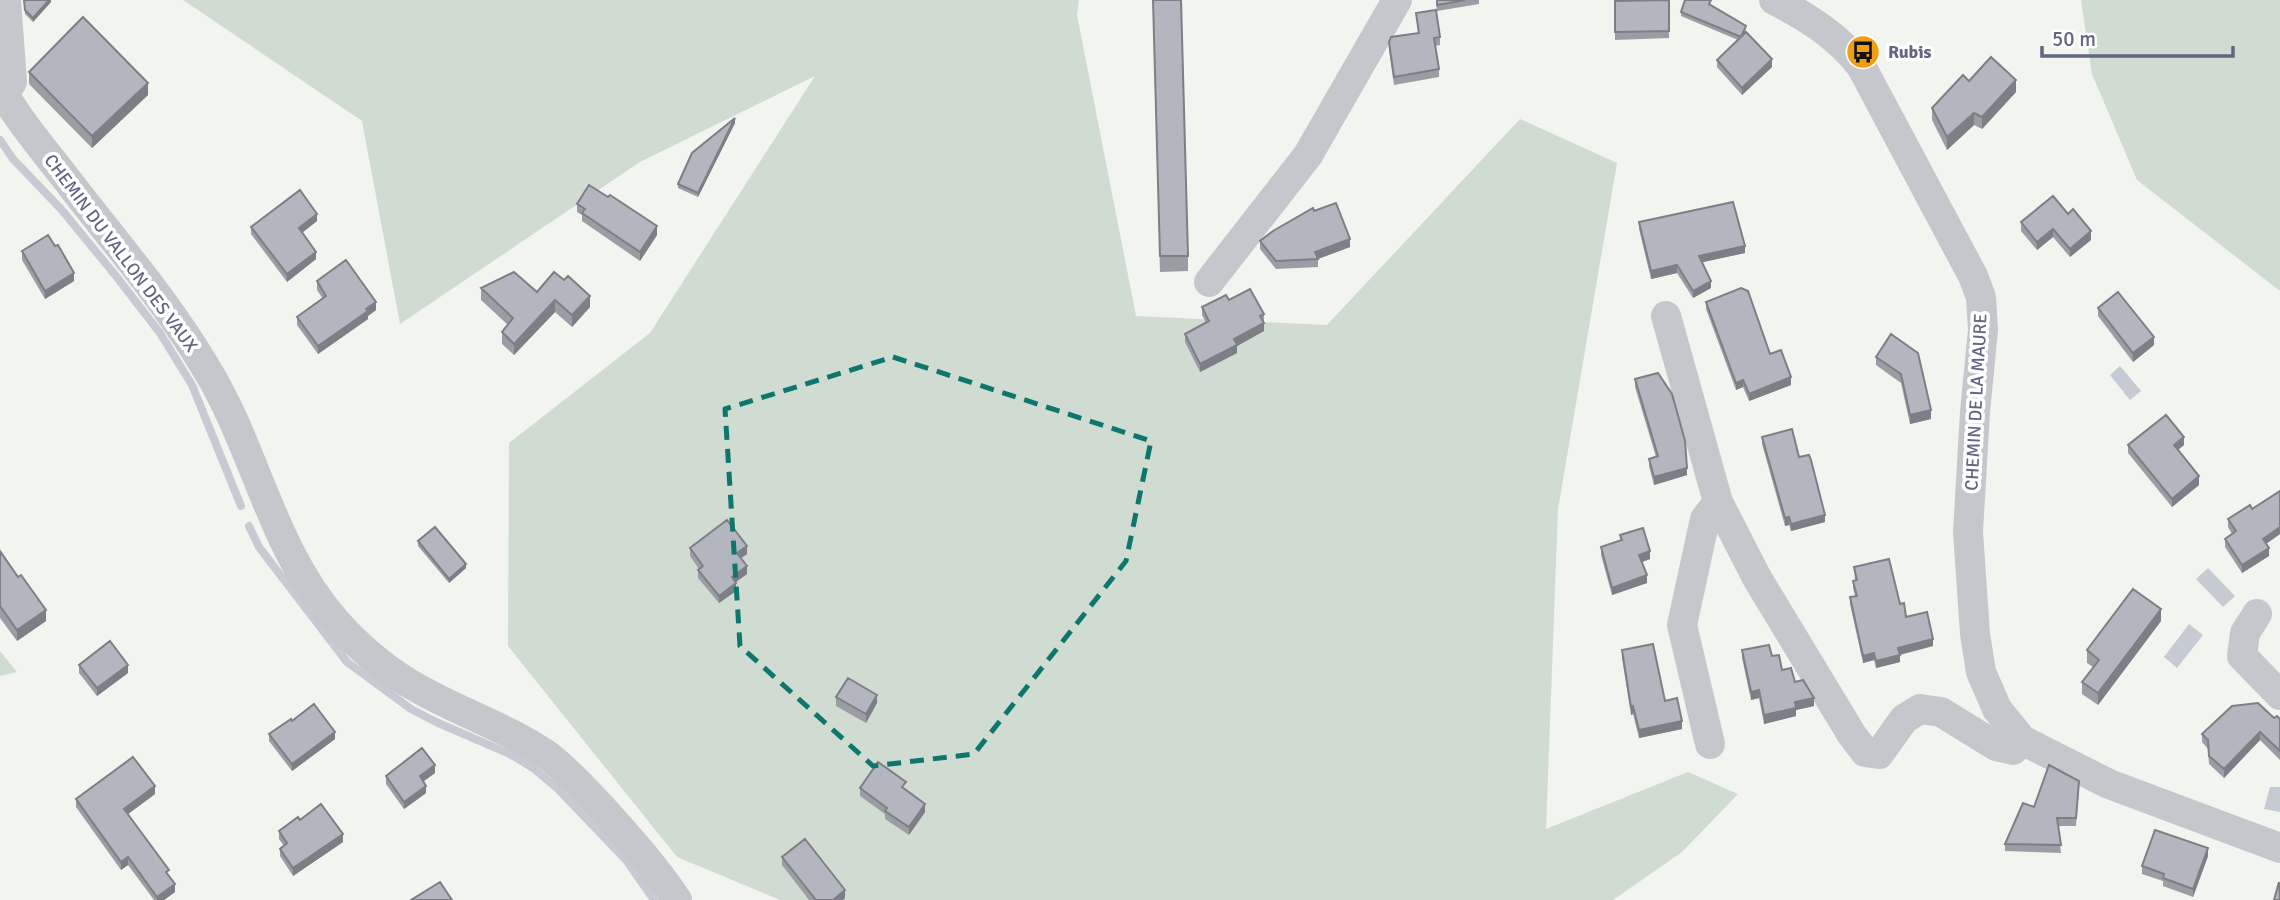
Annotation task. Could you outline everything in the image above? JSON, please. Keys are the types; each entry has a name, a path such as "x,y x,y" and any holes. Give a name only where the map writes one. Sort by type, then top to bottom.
{"street":[{"path":"2,91 12,82 6,0"},
{"path":"1209,282 1308,155 1397,0"},
{"name":"CHEMIN DE LA MAURE","path":"1774,0 1803,15 1839,41 1861,66 1968,266 1981,298 1983,330 1968,532 1975,634 1981,672 1997,709 2022,740 2109,784 2280,848"},
{"path":"1817,0 1836,26 1839,41"},
{"name":"CHEMIN DU VALLON DES VAUX","path":"2,91 195,350 230,413 280,535 309,586 337,622 388,670 410,684 494,724 548,756 583,787 626,835 654,867 677,900"},
{"path":"1666,316 1718,502 1757,578 1865,752 1879,754 1904,719 1920,709 1941,712 1996,746 2013,750 2022,740"},
{"path":"1710,744 1682,625 1705,519 1718,502"},
{"path":"2257,614 2245,633 2242,656 2280,695"}],"highlighted area":[{"path":"893,357 1151,441 1126,561 974,754 873,766 740,646 725,409"}],"shaded area":[{"path":"183,0 1079,0 1077,15 1136,316 1327,325 1520,119 1617,163 1558,509 1546,829 1688,772 1738,794 1682,852 1613,900 780,900 677,857 508,646 509,443 650,333 815,76 640,162 400,324 362,121"},
{"path":"2081,0 2280,0 2280,291 2137,180 2092,74"},
{"path":"2120,366 2141,391 2130,400 2110,375"},
{"path":"2208,568 2235,596 2223,607 2196,579"},
{"path":"2189,624 2203,635 2177,668 2164,657"},
{"path":"0,651 17,672 0,676"},
{"path":"2270,787 2280,787 2280,812 2264,809"}],"building":[{"path":"24,0 49,0 33,18 25,10"},
{"path":"1153,0 1181,0 1188,256 1160,256"},
{"path":"1437,0 1465,0 1437,5"},
{"path":"1669,0 1669,31 1615,32 1615,1"},
{"path":"1685,0 1711,0 1709,4 1746,26 1741,37 1681,12"},
{"path":"1436,10 1440,37 1434,38 1439,69 1394,77 1389,42 1391,37 1419,33 1416,13"},
{"path":"83,17 148,83 92,136 29,72"},
{"path":"1746,32 1772,59 1742,88 1717,60"},
{"path":"1991,57 2016,80 1982,117 1974,113 1947,137 1932,108 1963,75 1969,81"},
{"path":"735,118 698,193 678,184 692,153"},
{"path":"589,185 608,197 610,195 657,226 640,252 582,213 585,209 577,204"},
{"path":"300,190 317,214 299,228 316,252 287,274 251,227"},
{"path":"2053,196 2068,214 2073,209 2091,231 2070,249 2053,229 2037,242 2021,222"},
{"path":"1733,202 1745,246 1699,256 1711,281 1693,291 1677,265 1651,271 1639,222"},
{"path":"1336,203 1350,239 1315,252 1318,259 1276,261 1260,241 1313,208 1314,211"},
{"path":"48,235 55,246 58,245 74,273 45,291 22,251"},
{"path":"346,260 376,302 366,309 368,311 318,346 297,317 326,296 317,281"},
{"path":"514,272 537,292 554,272 564,280 568,276 590,296 572,315 555,300 514,344 502,332 513,318 481,288"},
{"path":"1741,288 1748,291 1770,354 1781,350 1791,377 1749,394 1743,380 1736,383 1706,302"},
{"path":"1250,289 1264,314 1260,316 1264,323 1234,339 1237,345 1200,364 1185,334 1209,321 1202,307 1226,295 1229,300"},
{"path":"2118,292 2154,337 2133,353 2098,308"},
{"path":"1891,334 1918,353 1931,410 1910,415 1901,374 1876,357"},
{"path":"1658,373 1672,394 1685,441 1687,468 1654,477 1649,459 1658,456 1635,379"},
{"path":"2166,415 2184,437 2174,445 2199,476 2172,499 2128,445"},
{"path":"1792,429 1799,457 1809,455 1811,460 1825,515 1791,524 1789,517 1785,518 1762,437"},
{"path":"2280,491 2280,527 2263,539 2269,548 2242,565 2225,539 2236,531 2228,519 2250,505 2252,509"},
{"path":"727,520 747,546 737,553 747,566 732,577 736,583 719,596 698,570 703,566 690,548"},
{"path":"435,527 466,564 449,579 418,541"},
{"path":"1643,528 1650,551 1639,555 1647,575 1612,588 1601,547 1622,540 1620,535"},
{"path":"0,551 46,610 17,630 0,606"},
{"path":"1889,559 1900,604 1904,603 1906,617 1927,612 1933,639 1898,648 1900,655 1876,661 1874,653 1863,656 1850,597 1857,596 1853,581 1857,580 1854,567"},
{"path":"2133,589 2161,609 2098,693 2082,682 2099,660 2087,650"},
{"path":"110,641 128,665 97,688 79,665"},
{"path":"1653,644 1665,701 1677,698 1682,721 1639,730 1633,706 1631,707 1622,650"},
{"path":"1769,645 1772,656 1779,655 1782,670 1791,668 1795,682 1803,680 1814,698 1795,702 1796,708 1764,715 1759,690 1751,692 1742,650"},
{"path":"848,678 877,695 866,714 836,697"},
{"path":"2258,703 2274,718 2277,716 2280,719 2280,751 2260,732 2224,769 2209,756 2208,740 2202,734 2232,706"},
{"path":"314,704 335,732 292,764 269,734"},
{"path":"422,748 435,765 420,776 426,786 404,802 386,776"},
{"path":"133,757 155,786 124,809 169,870 166,872 175,884 157,897 128,857 121,862 76,799"},
{"path":"878,762 906,782 902,787 925,804 909,827 885,811 887,808 860,788"},
{"path":"2049,765 2079,781 2076,818 2057,818 2061,845 2005,844 2023,803 2034,807"},
{"path":"321,804 343,834 293,868 280,849 287,843 279,831 298,817 300,820"},
{"path":"2155,830 2208,848 2193,889 2163,878 2164,874 2142,866"},
{"path":"805,839 845,890 833,900 816,900 782,857"},
{"path":"440,882 452,900 411,900"},
{"path":"2279,882 2280,900 2274,900"}],"waterway":[{"path":"0,140 13,159 61,209 160,333 192,385 241,506"},
{"path":"249,526 259,547 347,662 411,709 510,754 533,768 557,788 626,860 654,900"}],"place":[{"name":"Rubis","path":"1863,52"}]}
